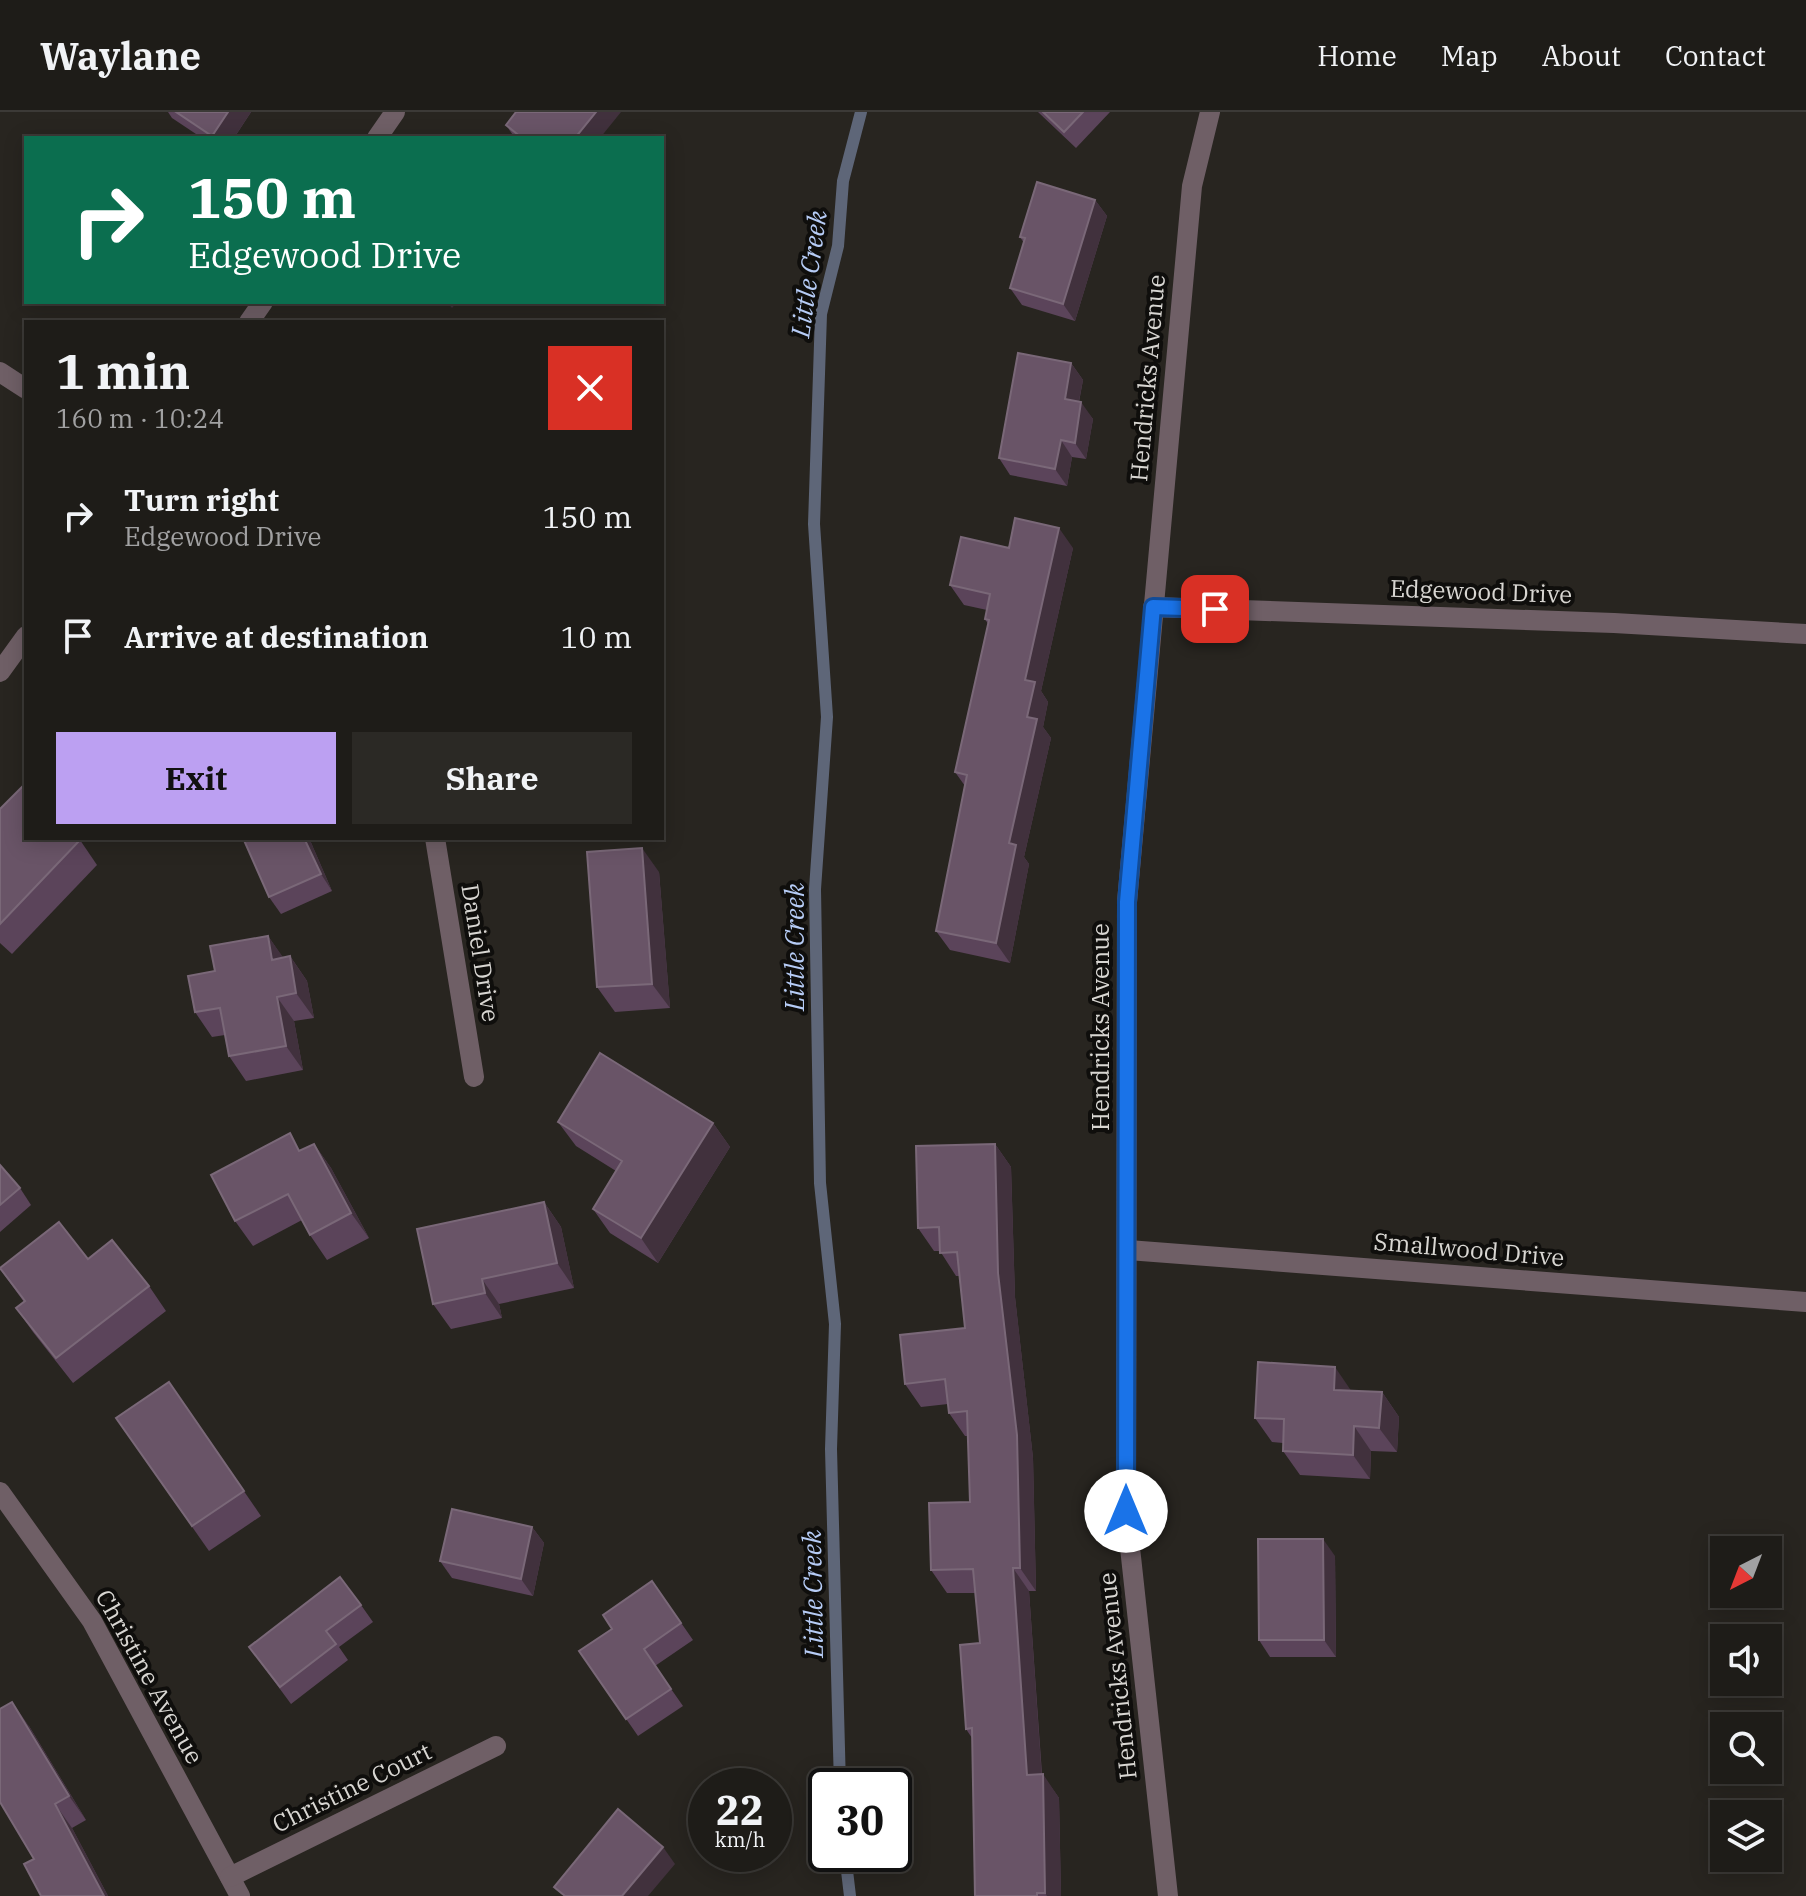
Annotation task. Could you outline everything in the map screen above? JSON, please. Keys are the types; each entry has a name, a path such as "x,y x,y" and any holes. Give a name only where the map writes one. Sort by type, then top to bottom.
{"street":[{"path":"378,136 395,112"},
{"name":"Hendricks Avenue","path":"1168,1896 1126,1511 1127,902 1192,186 1210,112"},
{"path":"0,372 24,388"},
{"name":"Edgewood Drive","path":"1153,607 1614,623 1806,634"},
{"path":"0,672 24,639"},
{"name":"Daniel Drive","path":"435,840 474,1077"},
{"name":"Smallwood Drive","path":"1128,1250 1806,1302"},
{"name":"Christine Avenue","path":"0,1492 92,1621 240,1896"},
{"name":"Christine Court","path":"230,1877 496,1746"}],"building":[{"path":"176,112 228,112 212,136"},
{"path":"516,112 596,112 577,136 520,136 506,125"},
{"path":"1043,112 1083,112 1064,132"},
{"path":"1037,182 1095,200 1063,304 1010,288 1025,238 1020,237"},
{"path":"1018,353 1071,363 1065,399 1081,402 1075,443 1061,440 1055,469 999,458"},
{"path":"1015,518 1059,528 1025,680 1035,682 1027,717 1037,719 1009,843 1016,845 996,943 936,931 967,775 955,772 989,620 985,619 990,594 950,585 961,537 1009,548"},
{"path":"23,786 24,840 80,840 0,924 0,809"},
{"path":"244,840 305,840 321,874 269,897"},
{"path":"642,848 652,984 597,987 587,852"},
{"path":"268,936 272,960 290,956 296,993 277,997 286,1046 229,1056 220,1008 195,1012 188,976 215,971 210,946"},
{"path":"600,1053 713,1123 641,1238 593,1209 622,1161 558,1122"},
{"path":"290,1133 299,1151 314,1144 351,1213 310,1235 288,1194 235,1221 211,1175"},
{"path":"995,1144 998,1273 1017,1435 1020,1568 1013,1568 1027,1775 1043,1774 1045,1893 1037,1893 1037,1896 975,1896 972,1728 966,1729 960,1645 980,1643 973,1569 931,1570 929,1503 970,1502 967,1411 949,1413 945,1379 905,1384 900,1335 965,1328 957,1252 940,1253 939,1227 918,1228 916,1146"},
{"path":"0,1165 20,1188 0,1205"},
{"path":"544,1202 557,1263 482,1279 485,1293 433,1304 417,1229"},
{"path":"59,1222 88,1259 112,1240 149,1286 56,1358 16,1308 25,1301 0,1268"},
{"path":"1258,1362 1335,1367 1334,1390 1382,1392 1379,1428 1354,1426 1353,1455 1283,1451 1284,1419 1255,1418"},
{"path":"169,1382 244,1491 192,1526 116,1418"},
{"path":"452,1509 532,1527 521,1579 440,1561"},
{"path":"1258,1539 1323,1539 1324,1640 1259,1640"},
{"path":"340,1577 361,1605 326,1631 336,1644 280,1687 249,1647"},
{"path":"652,1581 681,1623 644,1649 671,1689 626,1719 579,1651 612,1629 603,1615"},
{"path":"12,1702 69,1796 55,1804 104,1896 41,1896 24,1864 34,1859 0,1802 0,1709"},
{"path":"618,1809 663,1847 622,1896 565,1896 554,1887"}],"waterway":[{"name":"Little Creek","path":"840,1768 831,1449 835,1324 820,1183 815,889 827,717 814,524 821,314 838,246 843,181 861,112"},
{"name":"Little Creek","path":"847,1872 850,1896"}],"route":[{"path":"1126,1511 1127,902 1153,607 1215,609"}]}
